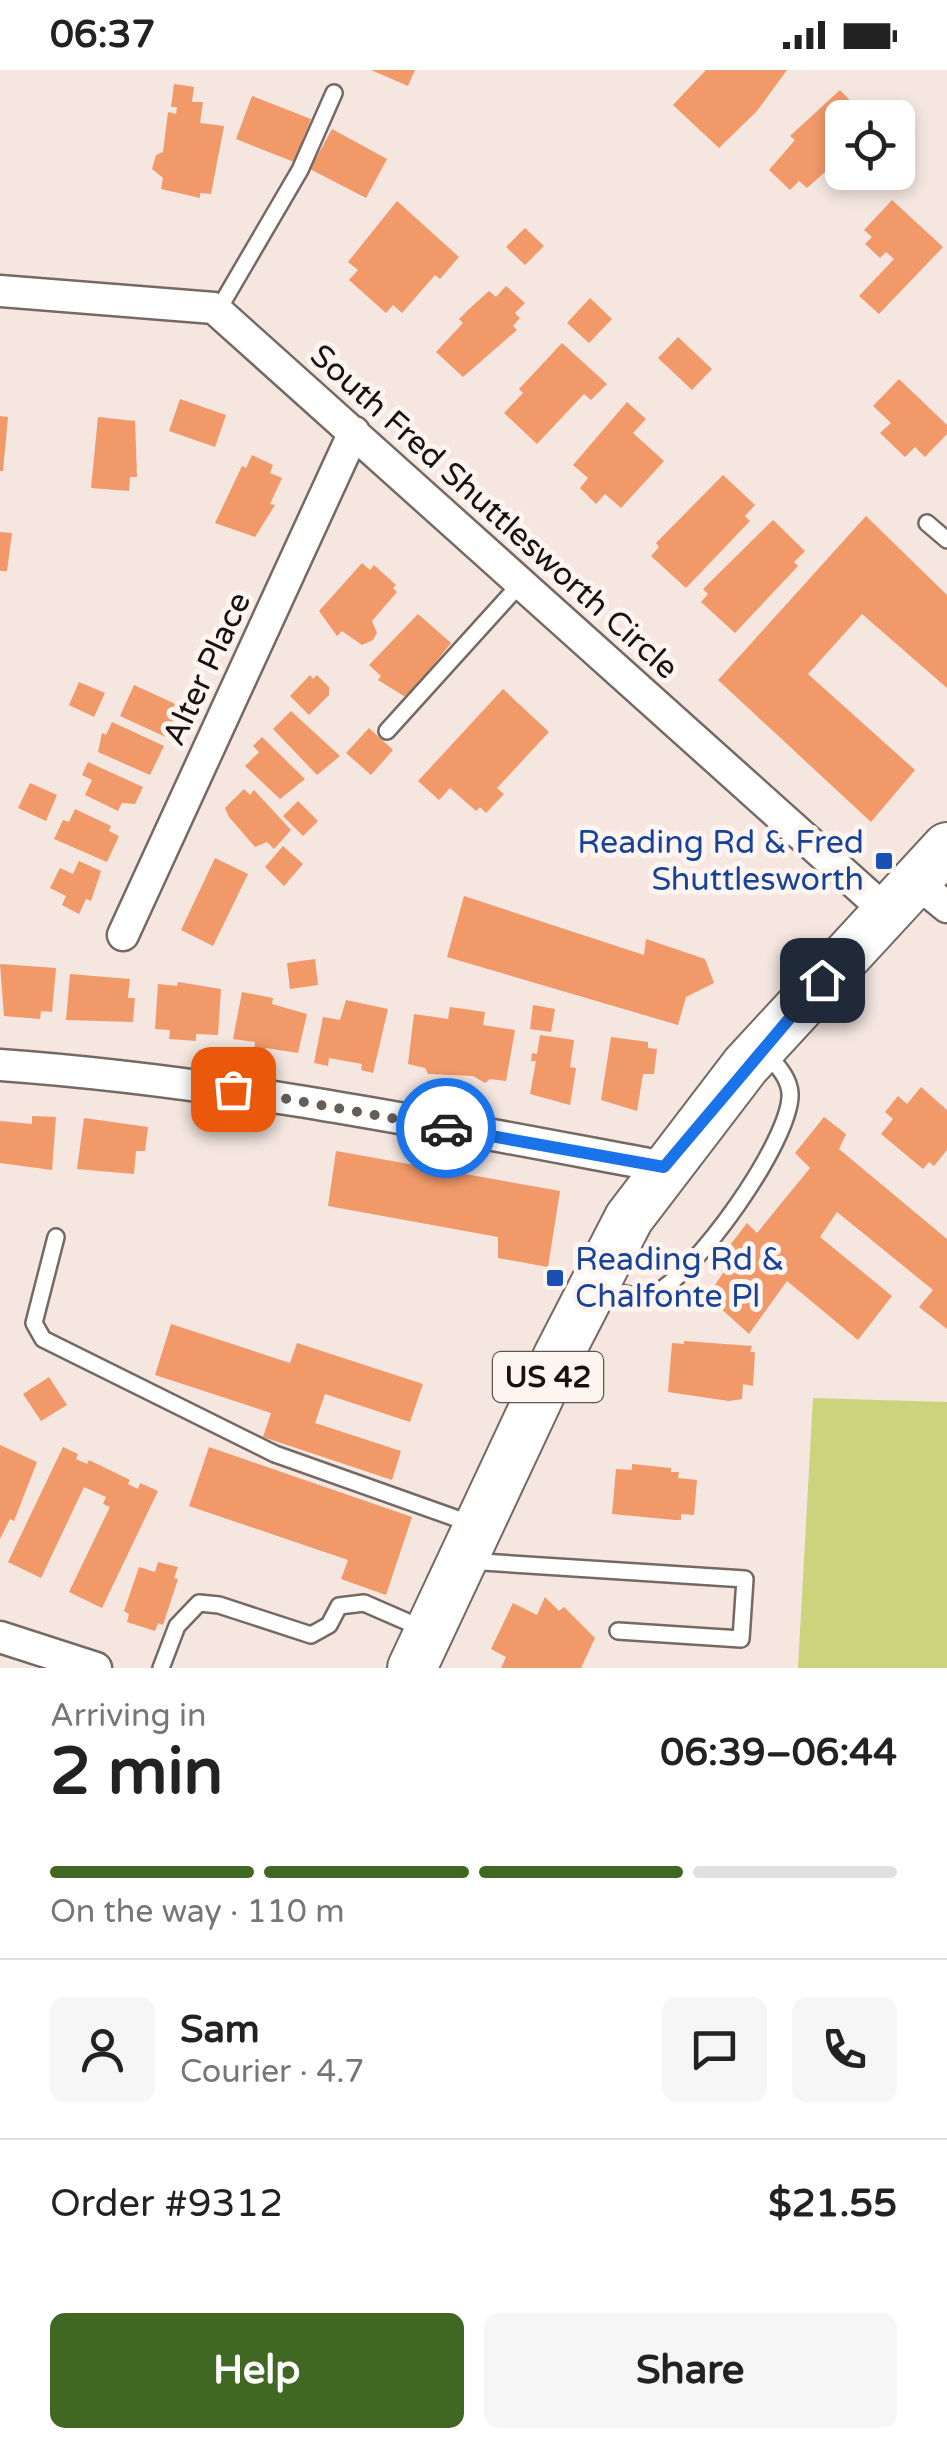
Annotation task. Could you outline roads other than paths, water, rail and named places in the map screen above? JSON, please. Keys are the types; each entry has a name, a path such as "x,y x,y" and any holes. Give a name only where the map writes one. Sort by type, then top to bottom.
{"main road":[{"name":"US 42","path":"421,1650 629,1218 664,1167 762,1047 916,900 947,846"}],"street":[{"path":"0,290 218,312"},
{"name":"South Fred Shuttlesworth Circle","path":"218,312 522,583 916,900"},
{"name":"Alter Place","path":"123,935 354,432"},
{"path":"0,1065 128,1074 233,1089 664,1167"},
{"path":"0,1637 56,1662 96,1668"}],"lane":[{"path":"218,312 300,170 334,93"},
{"path":"928,523 947,540"},
{"path":"386,731 522,583"},
{"path":"594,1286 646,1297 662,1290 704,1248 762,1166 787,1114 790,1092 784,1074 762,1047"},
{"path":"56,1237 34,1323 43,1339 274,1454 471,1543 745,1580 741,1638 618,1631"},
{"path":"161,1668 177,1626 199,1603 219,1604 310,1635 330,1625 339,1606 364,1603 421,1650"}],"place":[{"name":"Reading Rd & Fred Shuttlesworth","path":"884,861"},
{"name":"Reading Rd & Chalfonte Pl","path":"555,1278"}]}
